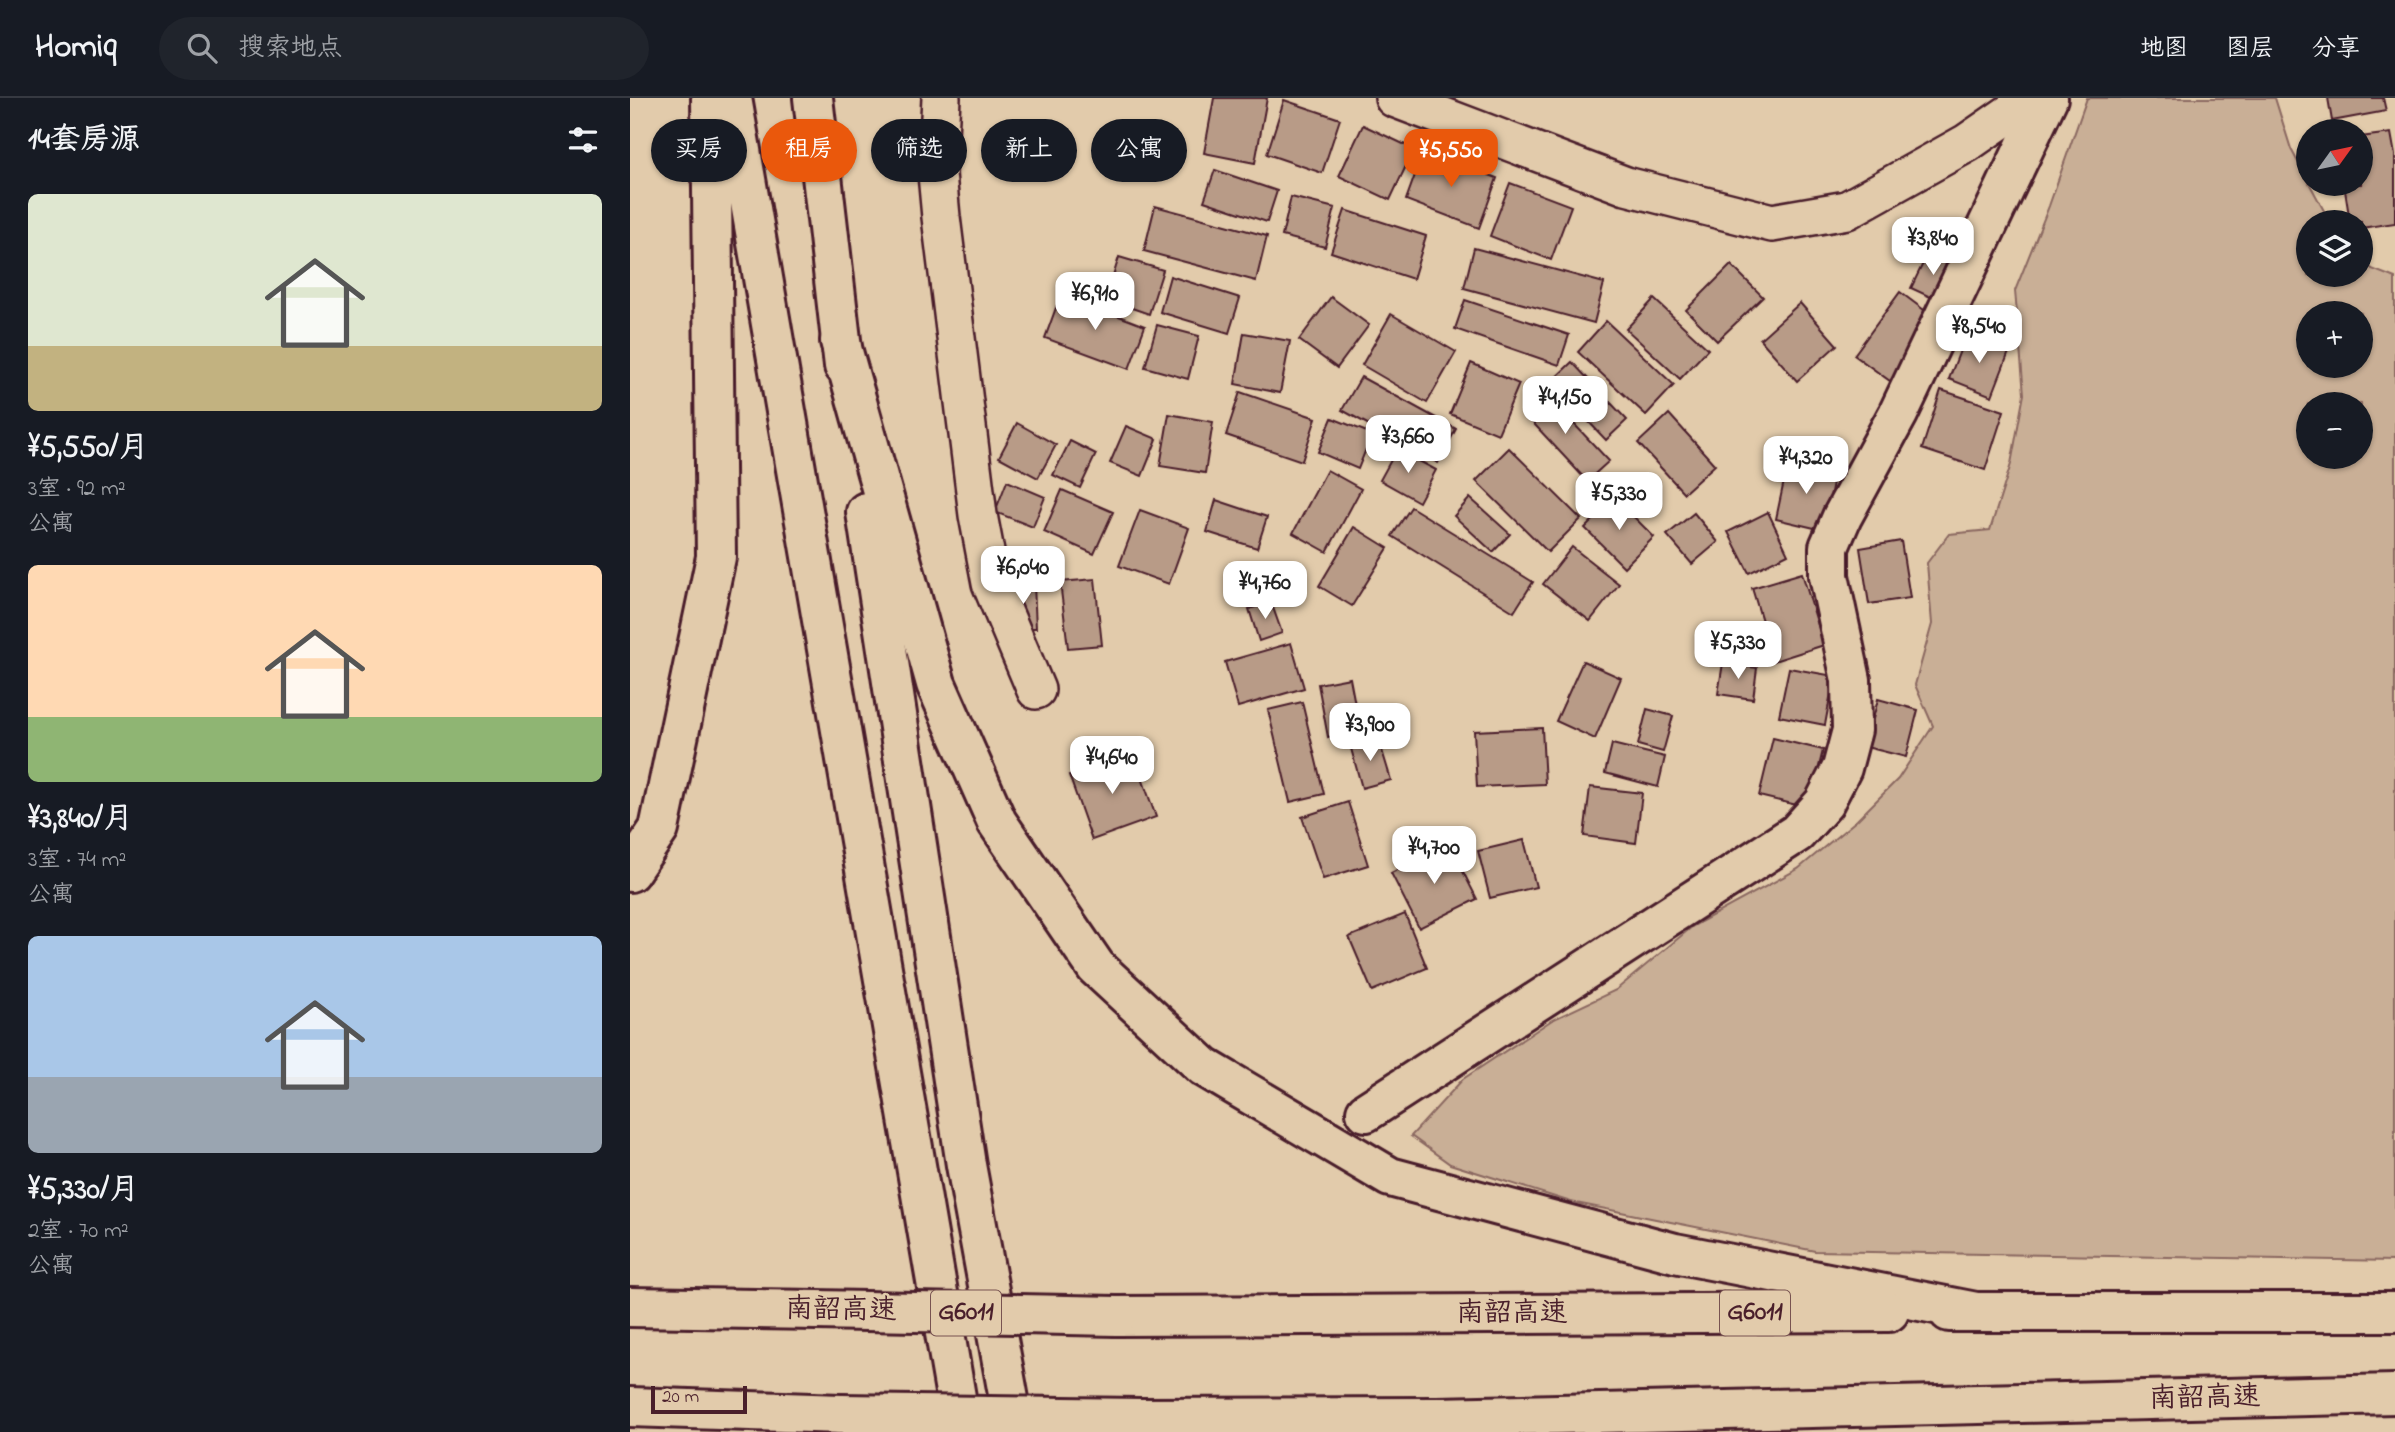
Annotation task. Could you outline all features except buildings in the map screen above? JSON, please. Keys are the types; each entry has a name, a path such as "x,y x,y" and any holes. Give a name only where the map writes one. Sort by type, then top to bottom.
{"main road":[{"path":"630,872 659,829 716,557 710,98"},
{"path":"733,98 962,1432"},
{"path":"813,98 840,341 966,1165 1016,1432"},
{"path":"1366,1112 1797,833 1824,803 1842,768 1852,730 1851,680 1829,576 1829,547 1842,517 1898,414 2048,98"},
{"path":"840,341 936,684 997,822 1096,967 1204,1067 1390,1177 1675,1253 1976,1312"},
{"name":"南韶高速","path":"630,1307 1116,1316 2395,1312"},
{"name":"南韶高速","path":"630,1407 841,1414 1454,1425 2395,1394"}],"street":[{"path":"941,98 937,174 978,515 991,583 1036,690"},
{"path":"1395,98 1626,186 1772,223 1847,210 1968,144 2032,98"}],"shaded area":[{"path":"2087,98 2275,98 2296,158 2296,196 2316,196 2324,210 2296,210 2296,287 2373,287 2373,269 2395,278 2395,1261 1815,1251 1571,1202 1450,1164 1411,1136 1463,1079 1552,1020 1616,990 1693,926 1798,869 1857,820 1898,779 1933,726 1915,685 1932,624 1927,563 1949,534 1990,530 2011,464 2024,394 2015,291 2049,206"}]}
